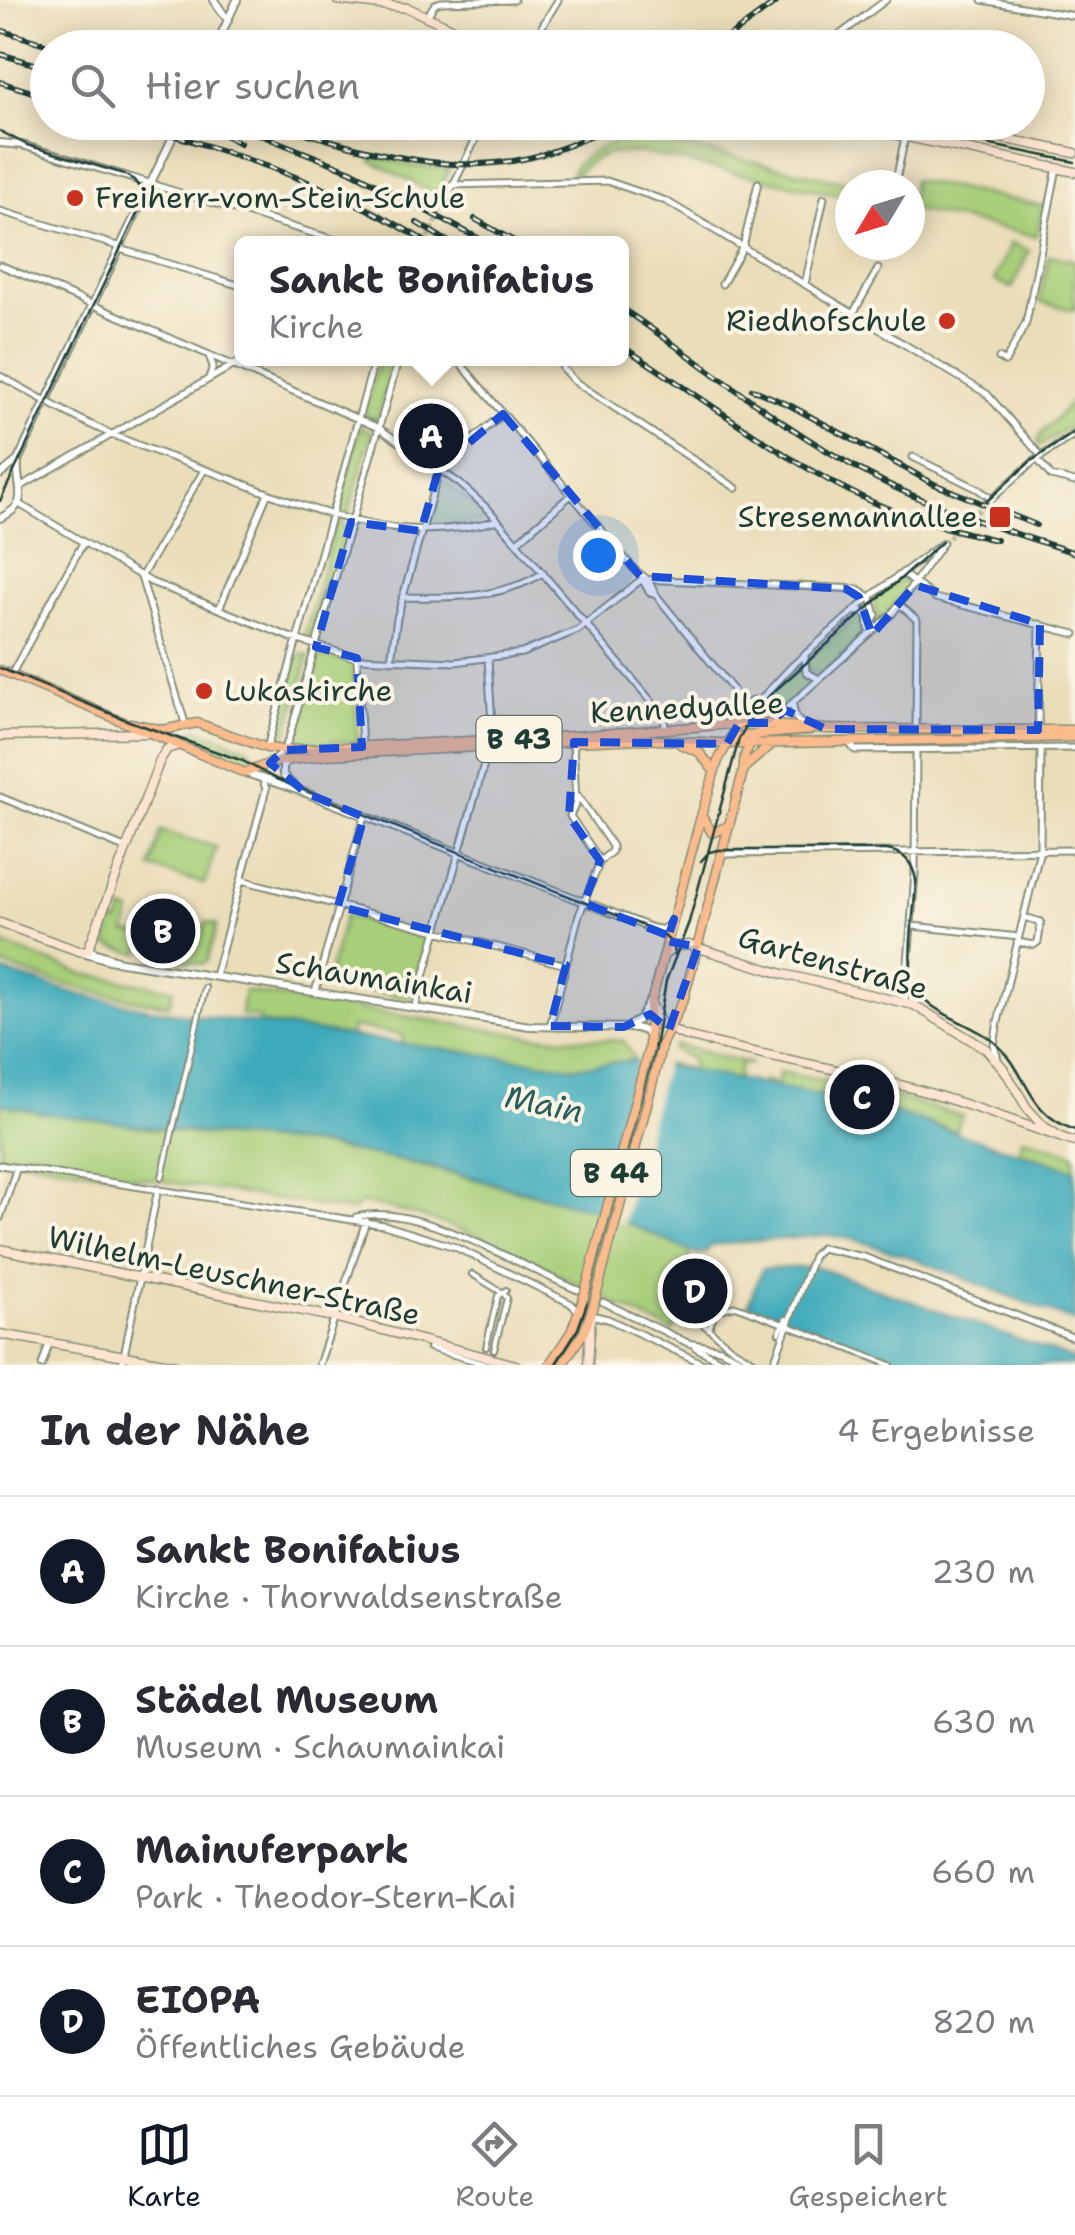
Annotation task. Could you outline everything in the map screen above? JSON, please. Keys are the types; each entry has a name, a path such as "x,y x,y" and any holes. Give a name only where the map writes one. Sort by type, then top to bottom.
{"main road":[{"path":"337,0 388,4 457,30"},
{"path":"921,140 1075,172"},
{"path":"1012,140 1075,153"},
{"path":"0,670 130,722 163,730"},
{"path":"130,722 146,734 176,746 251,770 262,757 262,746"},
{"path":"0,736 146,734 185,723"},
{"path":"176,746 170,735 185,723"},
{"name":"B 43","path":"185,723 203,724 284,750"},
{"name":"Kennedyallee","path":"287,761 738,724 1075,733"},
{"name":"B 44","path":"549,1365 580,1312 650,1043 651,1000 714,771 738,724"},
{"name":"B 44","path":"562,1365 598,1303 661,1050 684,998 698,947 744,768 743,758 757,734 770,724"},
{"name":"B 43","path":"727,744 757,734 826,729"},
{"name":"Kennedyallee","path":"284,750 671,740 750,744 1075,733"},
{"path":"671,740 700,752 714,771"},
{"path":"744,768 777,743"},
{"path":"84,950 160,760 169,747 176,746"},
{"name":"B 43","path":"251,770 287,761"},
{"path":"702,813 710,832 716,833 730,824"},
{"name":"Schaumainkai","path":"0,923 84,950"},
{"name":"Gartenstraße","path":"663,956 676,945 698,947 783,974 904,1002 975,1040 1000,1062 1043,1126 1062,1138"},
{"path":"651,1000 658,1022 669,1030 903,1086 1075,1142"},
{"path":"1000,1116 1023,1122 1029,1116 1028,1108"},
{"name":"Wilhelm-Leuschner-Straße","path":"0,1249 333,1317 516,1365"},
{"path":"588,1365 591,1315"},
{"path":"0,1334 123,1360 176,1365"}],"street":[{"path":"214,0 228,20"},
{"path":"223,30 237,0"},
{"path":"427,16 441,2 514,0"},
{"path":"539,30 558,0"},
{"path":"846,30 886,0"},
{"path":"982,0 1075,16"},
{"path":"545,1 552,6"},
{"path":"0,475 18,460 171,140"},
{"path":"446,200 475,140"},
{"path":"899,170 905,140"},
{"path":"4,142 322,236"},
{"path":"999,358 1004,362 1025,328 1057,168"},
{"path":"452,185 615,182 681,208 987,394 1051,476 1075,482"},
{"path":"722,284 743,247 758,182"},
{"path":"804,284 824,198"},
{"path":"0,212 234,284"},
{"path":"0,265 358,418 439,468 498,520 663,716 666,729"},
{"path":"854,312 878,269"},
{"path":"207,380 213,366 208,354"},
{"path":"20,490 234,366"},
{"path":"262,746 333,517 373,366"},
{"path":"270,763 284,750 397,366"},
{"path":"463,366 734,691"},
{"path":"562,366 574,381 736,488"},
{"path":"0,376 113,435 350,522 421,531 468,528 498,520"},
{"path":"391,660 402,597 439,468 503,414"},
{"path":"912,458 978,489 990,501 1039,457 1073,438"},
{"path":"18,460 19,504"},
{"path":"185,723 142,578 204,469"},
{"path":"0,475 11,478 20,490"},
{"path":"219,609 268,493"},
{"path":"517,542 571,495"},
{"path":"2,516 19,504"},
{"path":"19,504 142,578 297,640 357,658 488,660 550,644 586,625 642,578 864,591 870,597 876,620 866,636"},
{"path":"11,674 83,542"},
{"path":"738,724 761,696 870,597 943,543 900,605 770,724"},
{"path":"402,597 490,593 518,586 543,573"},
{"path":"902,573 935,598 1075,634"},
{"path":"846,589 858,594 860,606"},
{"path":"900,605 917,620 916,730"},
{"path":"854,612 862,611 870,620 866,636"},
{"path":"1038,730 1040,624"},
{"path":"806,654 806,672 820,678"},
{"path":"357,658 362,747"},
{"path":"415,1008 491,744 488,660"},
{"path":"705,726 761,696"},
{"path":"794,702 794,717 804,726"},
{"name":"Kennedyallee","path":"848,740 856,750 1075,748"},
{"path":"573,742 576,792 570,816 600,861"},
{"path":"1000,1062 994,1042 1040,850 1041,748"},
{"path":"904,1002 916,850 916,750"},
{"path":"287,761 283,775 306,794"},
{"path":"251,770 263,780 656,930 668,927 674,919"},
{"path":"215,976 266,789 263,780"},
{"path":"550,1026 584,904 600,861 612,852 612,846 576,792"},
{"path":"0,798 127,849"},
{"path":"315,992 364,817"},
{"path":"726,838 743,852"},
{"path":"721,856 743,852 1075,850"},
{"path":"242,880 566,965"},
{"path":"912,926 1018,939 1034,945 1042,922 1024,917"},
{"name":"Schaumainkai","path":"84,950 86,956 517,1024 624,1027 642,1030 650,1043"},
{"path":"162,1177 205,988"},
{"name":"Schaumainkai","path":"624,1027 638,1021 651,1000"},
{"path":"0,1165 353,1218 395,1214 450,1232 578,1290"},
{"path":"0,1218 17,1168"},
{"path":"123,1360 158,1188"},
{"path":"367,1217 455,1247 570,1303 580,1312"},
{"path":"319,1365 367,1217"},
{"path":"773,1365 786,1322 810,1264 821,1248 853,1254 1075,1338"},
{"path":"472,1274 507,1298 494,1350"},
{"path":"708,1328 730,1278"},
{"path":"722,1280 726,1287"},
{"path":"486,1347 501,1292"},
{"path":"598,1303 728,1365"},
{"path":"761,1365 732,1348 692,1315 736,1306 891,1365"},
{"path":"591,1315 608,1318 707,1365 720,1360"},
{"path":"492,1321 501,1323"},
{"path":"779,1333 786,1322"},
{"path":"42,1365 50,1342"},
{"path":"688,1343 720,1349 752,1365"},
{"name":"Wilhelm-Leuschner-Straße","path":"429,1348 488,1365"},
{"path":"447,1365 451,1353"}],"highlighted area":[{"path":"503,414 640,576 846,589 859,597 872,635 915,585 1040,624 1038,730 826,729 785,710 770,723 739,723 727,744 574,742 569,816 600,861 584,903 667,935 674,919 667,941 698,947 669,1030 650,1014 624,1027 550,1026 566,965 338,906 364,817 306,793 270,763 284,750 362,747 357,658 316,647 351,522 421,531 439,468"}],"green space":[{"path":"625,140 656,140 835,179 835,194 643,153 606,155 590,162 577,175 571,174 582,158"},
{"path":"374,156 413,166 450,168 437,195 372,161"},
{"path":"925,182 1044,206 1036,236 925,212"},
{"path":"1011,243 1029,251 1012,288 994,280"},
{"path":"1049,255 1075,261 1075,310 1039,302"},
{"path":"377,366 393,366 377,420 363,414"},
{"path":"1075,398 1075,423 1040,446 1037,442 1042,433"},
{"path":"360,426 372,432 348,516 339,514 339,507"},
{"path":"445,481 484,514 481,522 427,527 439,482"},
{"path":"340,521 345,529 314,638 305,635 335,526"},
{"path":"899,579 905,580 910,588 873,628 878,619 873,599"},
{"path":"859,615 866,618 857,641 822,674 809,672 809,657"},
{"path":"298,655 309,656 285,741 274,740"},
{"path":"319,655 353,663 358,741 294,744"},
{"path":"799,662 805,675 815,680 778,714 750,714"},
{"path":"197,729 250,749 253,758 247,760 191,738 190,732"},
{"path":"161,831 216,847 205,884 151,868"},
{"path":"123,910 131,912 126,933 152,936 151,940 144,939 140,954 106,945 111,921 119,923"},
{"path":"345,915 427,938 411,996 326,983"},
{"path":"206,922 217,925 207,961 202,964 171,959 174,948 168,946 169,941 194,952"},
{"path":"0,943 83,974 174,989 169,1005 83,989 0,964"},
{"path":"244,991 530,1036 624,1041 635,1060 576,1067 403,1044 403,1035 352,1027 350,1036 259,1023 259,1018 241,1015"},
{"path":"675,1045 752,1064 740,1064 737,1081 666,1067 667,1064 691,1069 692,1060 673,1049"},
{"path":"779,1072 867,1089 962,1116 956,1131 862,1103 763,1085 763,1081 778,1084"},
{"path":"0,1101 149,1129 311,1145 378,1156 598,1210 626,1219 690,1252 681,1313 673,1332 521,1256 402,1211 361,1203 352,1211 0,1156"},
{"path":"1023,1137 1075,1154 1075,1170 1018,1151"}],"water":[{"name":"Main","path":"0,971 82,995 150,1009 576,1067 635,1060 862,1103 1075,1170 1075,1322 913,1258 856,1240 827,1235 711,1245 707,1252 698,1255 598,1210 425,1165 313,1144 48,1114 0,1104"},
{"path":"816,1267 1075,1360 1075,1365 908,1365 748,1305 762,1269"}],"pier":[{"path":"639,1056 666,1062 623,1224 597,1215"}],"tunnel":[{"path":"428,236 446,200"},
{"path":"943,543 987,503"}],"tram line":[{"path":"0,131 27,145 124,174 141,190 138,212 0,501"},
{"path":"967,140 1075,162"},
{"path":"987,501 1030,462 1075,432"},
{"path":"555,1365 578,1329 586,1306 656,1042 666,981 689,922 739,739 752,715 769,696 942,542"},
{"path":"0,668 129,721 243,761 276,779 661,933 673,944 675,959"},
{"path":"701,861 709,852 719,850 886,850 903,856 913,868 916,880 910,960 918,992 936,1009 993,1041 1046,1113 1075,1130"}],"railway":[{"path":"738,30 779,0"},
{"path":"0,30 30,39"},
{"path":"0,54 30,63"},
{"path":"0,82 30,91"},
{"path":"188,140 322,188 416,236"},
{"path":"234,140 240,143"},
{"path":"273,140 351,171 474,236"},
{"path":"331,140 401,158 485,164 528,158 579,140"},
{"path":"475,219 505,236"},
{"path":"417,223 439,236"},
{"path":"629,314 773,416 868,474 944,508 1075,553"},
{"path":"629,351 837,485 900,513 996,540"},
{"path":"752,389 934,484 1036,525"}],"place":[{"name":"Freiherr-vom-Stein-Schule","path":"75,198"},
{"name":"Riedhofschule","path":"947,321"},
{"name":"Sankt Bonifatius","path":"431,436"},
{"name":"Stresemannallee","path":"1000,517"},
{"name":"Lukaskirche","path":"204,691"},
{"name":"Städel Museum","path":"163,931"},
{"name":"Mainuferpark","path":"862,1097"},
{"name":"EIOPA","path":"695,1291"}]}
